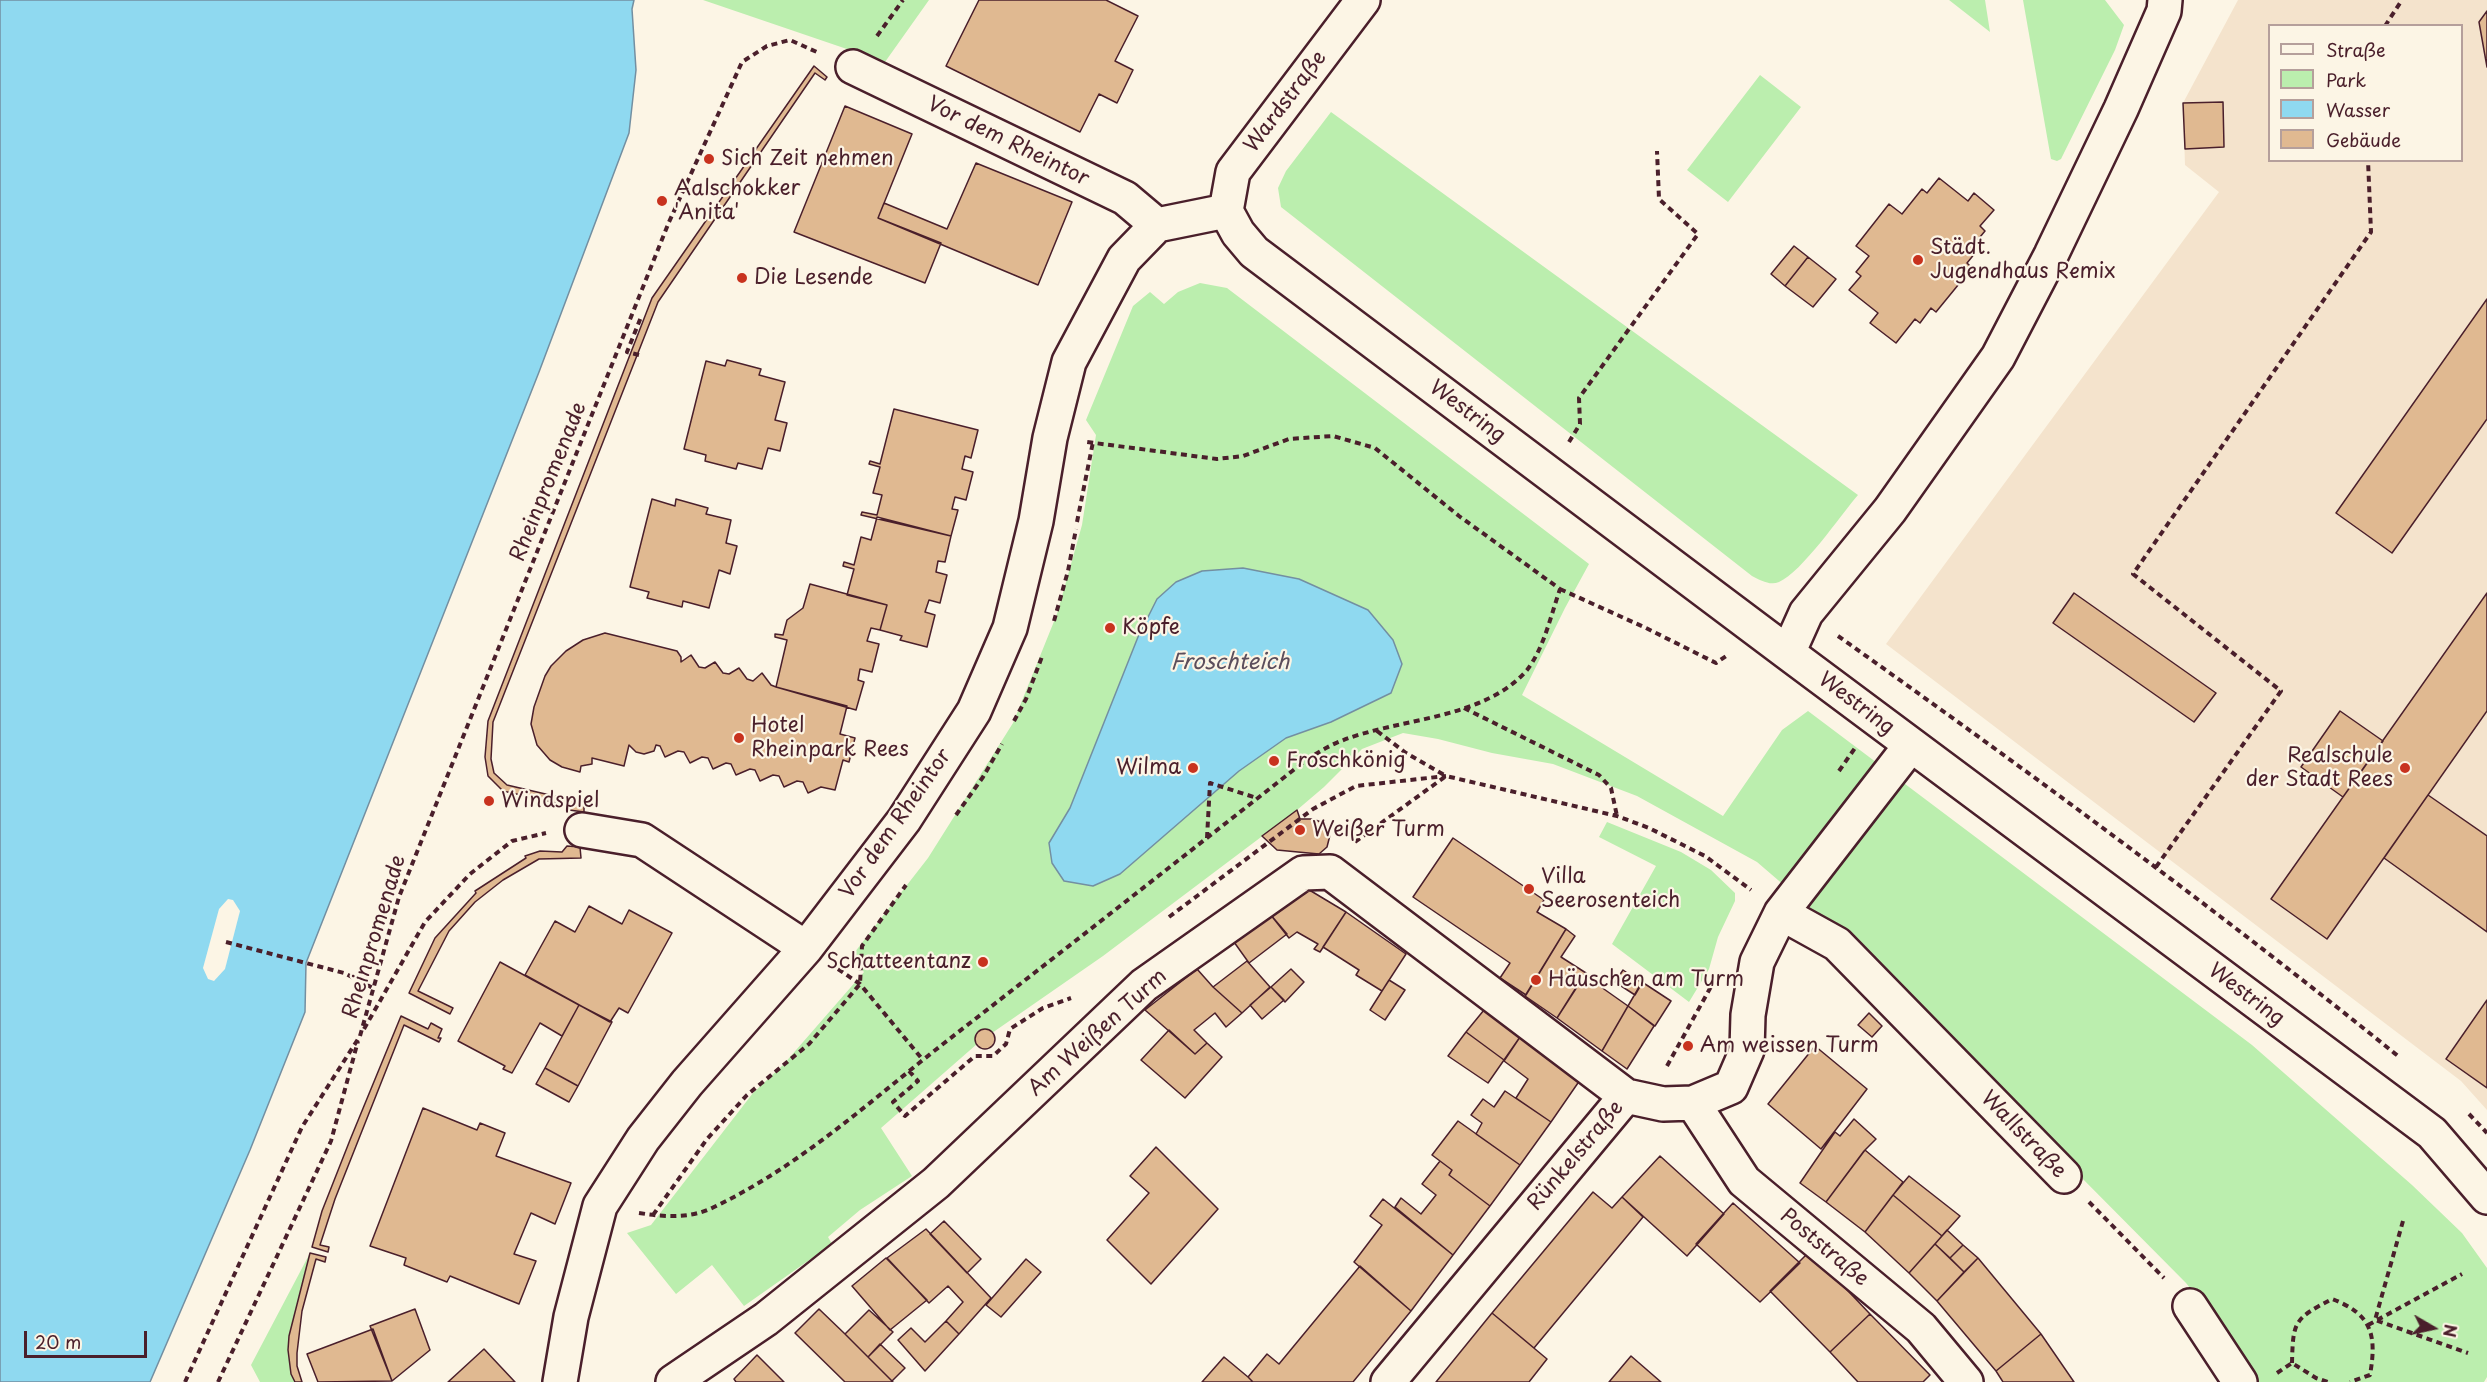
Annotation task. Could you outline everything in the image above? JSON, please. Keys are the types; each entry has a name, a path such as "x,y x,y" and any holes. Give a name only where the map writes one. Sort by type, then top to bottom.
{"street":[{"name":"Wardstraße","path":"1226,211 1233,172 1363,0"},
{"path":"1788,654 1806,613 1890,510 1998,357 2051,255 2121,109 2164,11 2165,0"},
{"name":"Vor dem Rheintor","path":"561,1382 571,1317 600,1206 650,1129 806,948 904,820 974,711 1010,628 1036,521 1050,438 1069,362 1124,259 1157,225 1125,198 853,67"},
{"path":"1157,225 1226,211"},
{"name":"Westring","path":"1226,211 1254,252 1911,746 2432,1133 2487,1197"},
{"name":"Rünkelstraße","path":"1388,1382 1626,1096 1664,1104 1694,1103 1731,1087 1747,1050 1748,1016 1757,962 1781,913 1911,746"},
{"path":"582,830 642,840 806,948"},
{"path":"1330,872 1626,1096"},
{"name":"Am Weißen Turm","path":"673,1382 766,1319 936,1183 1144,985 1303,873 1330,872"},
{"name":"Wallstraße","path":"1781,913 1837,944 2064,1176"},
{"name":"Poststraße","path":"1694,1103 1744,1181 1921,1328 1966,1382"},
{"path":"2190,1306 2240,1382"}],"path":[{"path":"2386,24 2402,0"},
{"name":"Rheinpromenade","path":"360,1035 404,886 669,222 742,62 767,46 790,40 853,67"},
{"path":"1567,445 1580,424 1579,398 1698,234 1659,199 1657,152"},
{"path":"2156,867 2281,691 2133,574 2371,232 2368,162"},
{"path":"639,356 627,352 641,316"},
{"path":"1050,438 1216,459 1244,456 1288,439 1334,436 1375,448 1459,516 1560,589 1716,663 1759,632"},
{"path":"600,1206 676,1218 712,1209 769,1178 839,1130 922,1060 1324,748 1343,740 1464,707 1498,693 1513,683 1528,668 1544,635 1560,589"},
{"path":"1806,613 2156,867 2310,985 2401,1059"},
{"path":"1464,707 1599,775 1611,788 1617,816"},
{"path":"1376,731 1406,753 1446,776 1617,816 1650,828 1705,856 1781,913"},
{"path":"1330,872 1341,852 1446,776"},
{"path":"1165,920 1313,809 1356,786 1446,776"},
{"path":"1207,838 1210,783 1257,798"},
{"name":"Rheinpromenade","path":"185,1382 302,1127 360,1035 424,922 470,874 512,841 562,829 582,830"},
{"path":"226,942 344,973 373,988"},
{"path":"806,948 860,984 922,1060"},
{"path":"909,1071 918,1081 893,1102 905,1116 975,1056 993,1056 1006,1044 1010,1029 1043,1008 1067,1001 1077,994"},
{"path":"218,1382 331,1141 360,1035"},
{"path":"2465,1111 2487,1133"},
{"name":"Wallstraße","path":"2064,1176 2190,1306"},
{"path":"2375,1320 2403,1221"},
{"path":"2368,1325 2462,1274"},
{"path":"2292,1363 2293,1332 2300,1318 2332,1299 2351,1306 2368,1325 2375,1348 2370,1375 2350,1382"},
{"path":"2375,1320 2468,1353"},
{"path":"2273,1376 2292,1363"},
{"path":"2292,1363 2316,1378 2328,1382"}],"shaded area":[{"path":"2238,0 2487,0 2487,1110 2461,1081 1886,644 2219,192 2185,165 2183,103"}],"green space":[{"path":"703,0 929,0 885,62"},
{"path":"1949,0 1985,0 1990,32"},
{"path":"2023,0 2105,0 2124,25 2115,50 2061,159 2057,161 2051,159"},
{"path":"1760,75 1801,107 1728,202 1687,170"},
{"path":"1331,112 1858,495 1799,567 1776,583 1765,582 1752,576 1281,207 1278,188 1286,171"},
{"path":"1200,283 1227,288 1589,564 1522,695 1723,816 1782,730 1808,711 2252,1045 2412,1185 2462,1233 2487,1268 2487,1377 2484,1382 2252,1382 2218,1323 2186,1283 1835,929 1757,862 1637,796 1553,764 1403,733 1362,749 1297,810 1103,956 992,1033 981,1030 975,1034 977,1044 881,1128 912,1176 860,1210 828,1237 832,1244 744,1306 712,1265 676,1294 627,1233 651,1225 753,1093 783,1065 864,972 851,957 928,858 1013,723 1057,614 1082,525 1096,435 1086,420 1133,306 1150,292 1164,304 1178,292"},
{"path":"1607,822 1681,852 1711,870 1735,893 1735,901 1718,937 1709,969 1689,1002 1612,944 1656,866 1599,837"},
{"path":"310,1253 289,1336 289,1360 295,1382 260,1382 251,1365"}],"water":[{"path":"0,0 634,0 632,9 636,70 629,133 539,372 306,963 305,1012 250,1150 150,1382 0,1382"},
{"name":"Froschteich","path":"1243,568 1299,579 1368,610 1393,640 1402,664 1391,693 1331,722 1286,738 1239,771 1120,874 1093,886 1064,881 1052,863 1049,843 1070,808 1138,637 1157,599 1176,582 1202,571"}],"pier":[{"path":"228,899 233,900 240,911 225,969 214,981 208,979 203,968 219,909"}],"building":[{"path":"979,0 1106,0 1138,16 1115,61 1133,70 1117,103 1099,94 1080,132 946,66"},
{"path":"2487,11 2487,67 2479,22"},
{"path":"814,66 827,77 825,80 815,73 658,302 493,722 491,759 494,773 507,785 584,803 584,812 569,810 565,805 503,791 488,776 485,757 488,721 652,298"},
{"path":"2223,102 2224,147 2185,149 2183,103"},
{"path":"845,106 912,134 878,218 941,243 925,283 794,232"},
{"path":"976,163 1072,202 1038,285 878,218 884,203 947,229"},
{"name":"Städt. Jugendhaus Remix","path":"1939,178 1968,201 1974,193 1994,210 1980,226 1985,231 1975,243 1980,247 1967,263 1972,268 1936,312 1931,308 1920,323 1915,319 1896,343 1870,323 1878,313 1849,290 1861,276 1856,272 1869,256 1856,246 1889,204 1902,214 1922,189 1927,193"},
{"path":"1794,246 1808,257 1785,286 1771,274"},
{"path":"1808,257 1836,279 1813,307 1785,286"},
{"path":"2487,299 2487,419 2392,553 2336,513"},
{"path":"727,360 761,369 759,375 785,382 775,420 787,423 780,451 768,448 762,469 738,463 736,469 705,461 706,455 684,449 706,361 725,366"},
{"path":"894,409 978,430 971,458 965,456 962,469 973,472 966,500 955,497 952,509 958,510 951,536 861,515 862,512 877,515 882,495 873,493 880,467 869,464 870,461 880,464"},
{"path":"652,499 675,506 676,499 708,508 706,514 731,520 726,543 737,546 730,574 719,570 709,608 683,601 682,607 647,598 649,592 630,587"},
{"path":"877,517 951,536 945,562 938,561 936,572 947,575 940,603 929,600 925,612 935,615 927,647 900,640 902,636 880,630 887,605 847,595 854,569 843,566 844,562 854,565 861,537 871,540"},
{"path":"810,584 887,605 880,630 871,628 867,641 879,644 872,672 860,669 858,680 864,682 856,710 776,687 787,640 775,637 775,634 783,635 787,620 803,608"},
{"path":"2074,593 2216,693 2194,722 2053,623"},
{"name":"Realschule der Stadt Rees","path":"2487,593 2487,711 2327,939 2271,899"},
{"path":"605,633 677,651 681,662 691,655 699,667 705,668 715,662 723,673 729,674 739,668 747,679 753,681 762,673 771,685 776,687 847,706 840,734 855,738 849,762 843,760 835,790 821,787 808,793 803,782 797,781 784,787 779,776 773,775 760,781 755,770 750,769 736,775 731,764 726,763 713,769 708,758 702,757 690,763 684,752 678,751 665,757 660,746 656,745 654,751 644,754 636,752 629,745 624,766 592,758 592,764 581,766 580,772 562,767 550,760 537,745 531,724 534,707 545,676 551,666 566,651 583,640"},
{"path":"2340,711 2383,741 2343,797 2301,767"},
{"path":"2428,795 2487,836 2487,932 2384,858"},
{"name":"Weißer Turm","path":"1297,810 1300,819 1313,819 1326,824 1330,835 1327,847 1319,854 1277,850 1262,836"},
{"path":"1453,838 1544,900 1537,912 1566,929 1526,995 1500,978 1510,963 1413,897"},
{"path":"567,846 580,847 581,858 539,859 503,880 475,902 449,931 418,991 453,1008 450,1014 409,993 435,938 476,893 475,891 526,858 525,856 540,851 562,852"},
{"path":"1306,888 1346,912 1320,952 1314,949 1318,944 1297,932 1289,938 1270,914"},
{"path":"589,906 622,924 629,910 672,933 628,1013 619,1008 610,1022 525,975 555,921 575,932"},
{"path":"1346,912 1406,954 1382,991 1356,975 1359,970 1323,947"},
{"path":"1270,914 1287,934 1249,963 1234,942"},
{"path":"1566,929 1575,936 1561,957 1586,973 1557,1018 1525,996"},
{"path":"1247,961 1270,987 1242,1013 1213,987"},
{"path":"500,962 579,1005 562,1036 540,1023 512,1073 503,1069 505,1066 458,1041"},
{"path":"1197,969 1242,1013 1226,1027 1215,1013 1194,1030 1207,1043 1195,1054 1145,1010"},
{"path":"1291,969 1304,982 1285,1002 1271,987"},
{"path":"1623,970 1642,983 1635,995 1615,982"},
{"path":"1584,975 1628,1006 1602,1051 1557,1018"},
{"path":"1389,980 1405,990 1385,1020 1370,1010"},
{"path":"1642,982 1671,1001 1655,1026 1628,1006"},
{"path":"1271,987 1284,1000 1262,1019 1250,1005"},
{"path":"2487,1000 2487,1088 2446,1059"},
{"path":"579,1005 612,1022 578,1086 545,1068"},
{"path":"1628,1006 1654,1026 1627,1069 1602,1051"},
{"path":"1484,1010 1520,1037 1504,1060 1466,1032"},
{"path":"1869,1013 1882,1026 1872,1037 1858,1025"},
{"path":"401,1016 428,1029 431,1023 442,1029 438,1038 441,1038 439,1042 404,1025 335,1199 320,1245 329,1247 328,1252 312,1247 322,1211"},
{"path":"985,1029 992,1032 995,1039 992,1046 985,1049 978,1046 975,1039 978,1032"},
{"path":"1169,1030 1195,1054 1207,1043 1222,1057 1185,1098 1141,1060"},
{"path":"1466,1032 1504,1060 1488,1083 1448,1056"},
{"path":"1520,1037 1580,1080 1551,1122 1516,1098 1528,1079 1504,1061"},
{"path":"1815,1046 1867,1089 1821,1149 1768,1104"},
{"path":"545,1068 578,1086 569,1102 536,1084"},
{"path":"1505,1091 1551,1122 1520,1165 1476,1134 1482,1123 1471,1115 1483,1099 1494,1107"},
{"path":"423,1108 477,1130 480,1123 505,1133 496,1156 571,1183 555,1224 531,1213 514,1254 536,1261 519,1304 450,1276 447,1282 404,1265 406,1258 370,1246"},
{"path":"1854,1119 1876,1139 1864,1151 1826,1202 1800,1183 1835,1132 1840,1136"},
{"path":"1458,1121 1520,1165 1490,1206 1449,1175 1452,1170 1432,1155"},
{"path":"1156,1147 1218,1209 1151,1284 1107,1240 1149,1193 1130,1176"},
{"path":"1865,1150 1903,1182 1865,1232 1826,1202"},
{"path":"1660,1156 1724,1214 1687,1256 1622,1197"},
{"path":"1440,1161 1452,1170 1449,1175 1490,1206 1453,1255 1395,1207 1401,1198 1421,1214 1436,1195 1422,1184"},
{"path":"1909,1176 1960,1216 1942,1236 1893,1195"},
{"path":"1593,1192 1612,1208 1622,1197 1643,1217 1534,1348 1492,1313"},
{"path":"1893,1195 1942,1236 1909,1273 1865,1232"},
{"path":"1383,1199 1453,1255 1411,1311 1354,1262 1382,1225 1370,1216"},
{"path":"1733,1203 1800,1263 1760,1302 1696,1244"},
{"path":"944,1221 981,1259 967,1273 930,1234"},
{"path":"926,1229 991,1298 959,1334 946,1321 963,1302 948,1286 929,1303 887,1258"},
{"path":"1947,1230 1963,1245 1950,1258 1935,1244"},
{"path":"1935,1244 1964,1272 1937,1301 1909,1273"},
{"path":"1963,1245 1978,1258 1964,1272 1950,1258"},
{"path":"1810,1251 1870,1314 1830,1352 1770,1291"},
{"path":"310,1253 326,1257 325,1262 316,1259 302,1311 297,1366 302,1382 295,1382 291,1374 289,1336"},
{"path":"886,1258 927,1300 890,1330 852,1286"},
{"path":"1978,1258 2041,1334 1996,1371 1937,1301"},
{"path":"1026,1259 1041,1272 1001,1317 986,1305"},
{"path":"1360,1266 1411,1311 1353,1382 1253,1382 1248,1377 1267,1354 1279,1364"},
{"path":"415,1309 430,1350 392,1381 370,1326"},
{"path":"819,1309 893,1382 845,1382 795,1333"},
{"path":"869,1310 893,1332 868,1357 845,1334"},
{"path":"1492,1313 1547,1359 1529,1382 1436,1382"},
{"path":"1870,1314 1930,1375 1923,1382 1858,1382 1830,1352"},
{"path":"946,1321 959,1334 925,1371 898,1340 911,1328 925,1342"},
{"path":"373,1329 392,1381 318,1382 307,1354"},
{"path":"2041,1334 2074,1382 2003,1382 1996,1371"},
{"path":"880,1344 905,1368 892,1381 868,1357"},
{"path":"484,1349 515,1382 448,1382"},
{"path":"757,1355 784,1382 736,1382 734,1379"},
{"path":"1631,1356 1661,1382 1609,1382"},
{"path":"1224,1357 1248,1377 1253,1382 1202,1382"}],"place":[{"name":"Sich Zeit nehmen","path":"709,159"},
{"name":"Aalschokker 'Anita'","path":"662,201"},
{"name":"Städt. Jugendhaus Remix","path":"1918,260"},
{"name":"Die Lesende","path":"742,278"},
{"name":"Köpfe","path":"1110,628"},
{"name":"Hotel Rheinpark Rees","path":"739,738"},
{"name":"Froschkönig","path":"1274,761"},
{"name":"Wilma","path":"1193,768"},
{"name":"Realschule der Stadt Rees","path":"2405,768"},
{"name":"Windspiel","path":"489,801"},
{"name":"Weißer Turm","path":"1300,830"},
{"name":"Villa Seerosenteich","path":"1529,889"},
{"name":"Schatteentanz","path":"983,962"},
{"name":"Häuschen am Turm","path":"1536,980"},
{"name":"Am weissen Turm","path":"1688,1046"}]}
